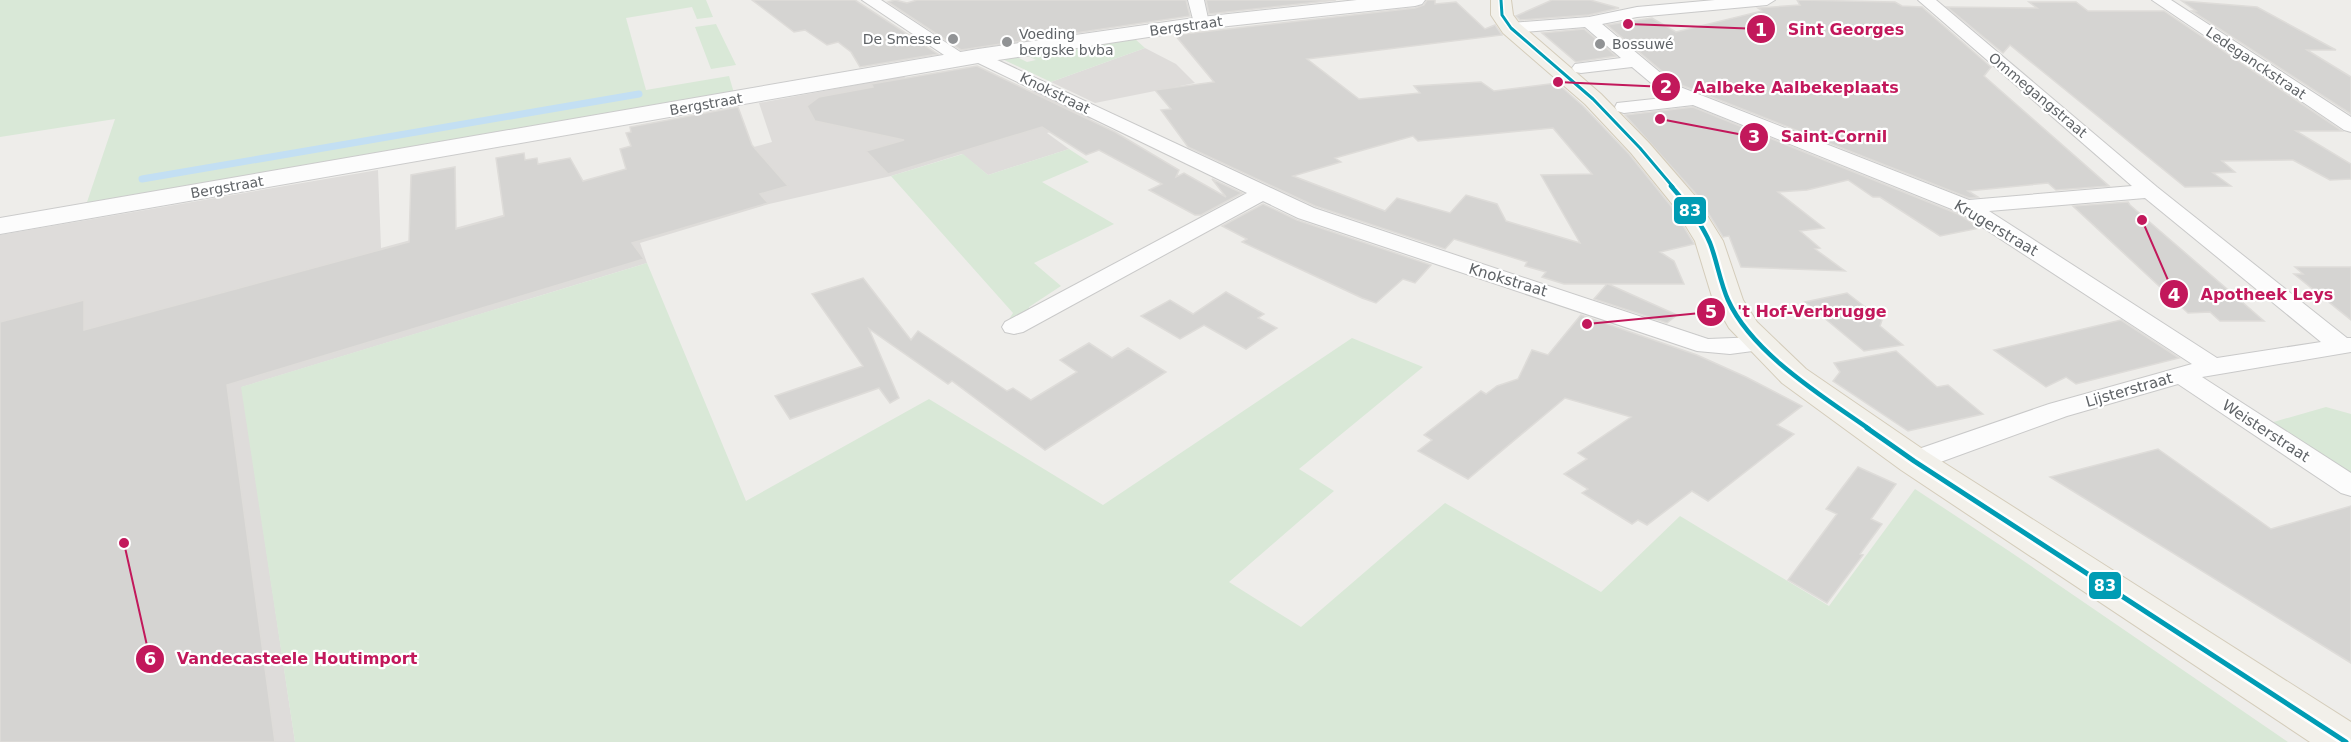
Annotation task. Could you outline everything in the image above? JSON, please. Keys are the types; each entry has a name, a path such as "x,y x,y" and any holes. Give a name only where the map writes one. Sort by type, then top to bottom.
{"main road":[{"path":"1506,14 1640,148 1685,202 1709,241 1728,300 1745,328 1747,345 1914,461 2346,742"}],"street":[{"name":"Knokstraat","path":"870,0 970,58 1306,213 1706,346 1747,345"},
{"path":"1196,0 1201,23"},
{"name":"Bergstraat","path":"0,226 970,58 1201,23 1415,0"},
{"path":"1506,14 1589,22 1637,12 1767,0"},
{"name":"Ommegangstraat","path":"1926,0 2150,191 2346,345"},
{"name":"Ledeganckstraat","path":"2160,0 2351,126"},
{"name":"Krugerstraat","path":"1589,22 1669,89 1967,207 2212,366"},
{"path":"1581,68 1632,62"},
{"path":"1668,93 1668,96 1659,101 1627,105 1693,100"},
{"path":"1967,207 2150,191"},
{"path":"1014,327 1262,192"},
{"name":"Lijsterstraat","path":"1914,461 2058,410 2212,366 2346,345"},
{"name":"Weisterstraat","path":"2181,375 2351,486"}],"shaded area":[{"path":"1145,48 1176,64 1195,83 1095,103 1051,82"},
{"path":"904,76 920,98 989,106 1036,90 1092,118 1047,133 1069,149 988,175 962,154 891,176 769,204 640,243 647,263 242,387 295,742 0,742 0,235 378,170 381,248 772,142 759,103"}],"green space":[{"path":"0,0 706,0 713,17 697,19 692,7 626,18 646,90 729,76 734,93 85,208 115,119 0,137"},
{"path":"716,24 736,65 711,69 695,27"},
{"path":"1134,38 1145,48 1051,82 1000,58 1013,55 1027,62 1036,60 1024,54"},
{"path":"1069,149 1089,162 1042,182 1114,224 1034,263 1061,286 1029,307 1029,315 1002,330 1013,313 891,176 963,154 988,175"},
{"path":"647,263 746,501 929,399 1103,505 1352,338 1423,367 1299,469 1334,491 1229,582 1301,627 1445,503 1601,592 1680,516 1829,606 1915,489 2288,742 295,742 241,387"},
{"path":"2326,407 2351,414 2351,475 2270,423"}],"building":[{"path":"752,0 855,0 938,54 860,67 851,52 838,42 827,45 805,30 794,32"},
{"path":"895,0 907,3 917,0 1186,0 1190,16 961,50 888,2"},
{"path":"1206,0 1336,0 1209,14"},
{"path":"1427,0 1435,0 1435,4 1456,2 1485,29 1495,25 1502,35 1307,59 1359,99 1420,93 1414,86 1481,82 1494,91 1557,83 1583,106 1629,154 1671,206 1694,244 1660,252 1674,261 1684,284 1608,284 1677,315 1667,323 1594,299 1607,284 1564,284 1542,277 1546,272 1525,266 1527,262 1454,239 1445,249 1315,206 1188,147 1161,110 1171,109 1155,90 1214,82 1175,35 1415,8 1424,5","holes":["1553,128 1592,174 1541,175 1580,243 1506,221 1497,204 1466,195 1450,213 1397,198 1385,211 1293,176 1341,162 1335,158 1413,136 1418,141"]},
{"path":"1552,0 1590,0 1619,8 1589,15 1520,20 1516,16"},
{"path":"1797,0 1895,2 1902,6 1922,7 1991,67 1984,76 2109,186 2056,190 2048,183 1968,191 1978,197 1969,198 1676,83 1607,25 1652,18 1676,32 1762,11 1758,8 1800,5"},
{"path":"2182,1 2257,7 2336,50 2307,50 2351,77 2351,114 2192,11 2196,11"},
{"path":"2029,2 2076,2 2088,11 2164,11 2342,131 2296,131 2351,164 2351,179 2330,180 2293,160 2222,161 2235,172 2213,173 2231,186 2185,187 2010,45 2003,53 1947,7 2037,8"},
{"path":"1584,29 1616,56 1576,62 1542,33"},
{"path":"977,66 1115,132 1179,170 1176,177 1184,173 1226,197 1212,179 1242,193 1201,215 1195,215 1149,190 1162,184 1099,150 1086,155 1042,127 888,174 866,151 904,140 815,121 807,106 819,97 873,87 871,84"},
{"path":"738,107 752,145 788,186 760,194 768,203 632,243 644,259 227,385 275,742 0,742 0,322 84,300 84,330 409,242 411,175 455,167 456,229 504,216 496,158 524,153 525,160 537,158 538,164 570,158 583,181 626,169 620,149 631,146 626,133 631,132 630,127"},
{"path":"1693,107 1958,214 1980,228 1940,236 1880,197 1873,197 1848,180 1807,190 1778,192 1824,228 1800,231 1820,248 1815,249 1845,271 1741,267 1729,236 1723,237 1697,195 1625,115"},
{"path":"2128,202 2264,321 2220,321 2210,312 2188,313 2073,206"},
{"path":"1263,204 1297,220 1431,265 1415,283 1403,279 1376,303 1362,298 1242,242 1247,239 1222,226"},
{"path":"2295,267 2351,267 2351,320 2294,274 2303,274"},
{"path":"863,278 911,340 918,331 1007,391 1013,388 1031,400 1077,372 1060,360 1089,343 1112,358 1128,348 1166,372 1045,450 952,381 948,384 869,329 899,398 890,403 879,388 790,419 775,396 863,366 812,294"},
{"path":"1226,292 1264,314 1258,318 1277,328 1246,349 1204,325 1180,339 1141,316 1170,300 1193,314"},
{"path":"1847,293 1882,320 1880,326 1903,345 1864,351 1805,302"},
{"path":"1581,315 1697,355 1802,406 1777,425 1794,434 1708,501 1692,491 1647,525 1638,520 1632,524 1582,493 1588,489 1564,474 1587,459 1578,453 1631,417 1565,398 1468,479 1418,451 1432,440 1424,435 1481,391 1486,394 1497,386 1518,379 1532,350 1548,355"},
{"path":"2121,320 2179,358 2076,384 2066,377 2046,387 1994,350"},
{"path":"1896,351 1937,387 1948,385 1983,414 1908,431 1833,381 1840,372 1834,363"},
{"path":"2158,449 2271,529 2351,506 2351,663 2050,477"},
{"path":"1858,467 1896,484 1871,519 1882,524 1860,554 1863,555 1827,603 1788,580 1837,514 1826,509"}],"waterway":[{"path":"142,179 639,94"}],"transit line":[{"name":"83","path":"1501,0 1502,15 1511,28 1593,99 1640,148 1685,202 1709,241 1728,300 1745,328 1794,376 1914,461 2346,742"}],"place":[{"name":"Sint Georges","path":"1628,24"},
{"name":"De Smesse","path":"953,39"},
{"name":"Voeding bergske bvba","path":"1007,42"},
{"name":"Bossuwé","path":"1600,44"},
{"name":"Aalbeke Aalbekeplaats","path":"1558,82"},
{"name":"Saint-Cornil","path":"1660,119"},
{"name":"Apotheek Leys","path":"2142,220"},
{"name":"'t Hof-Verbrugge","path":"1587,324"},
{"name":"Vandecasteele Houtimport","path":"124,543"}]}
